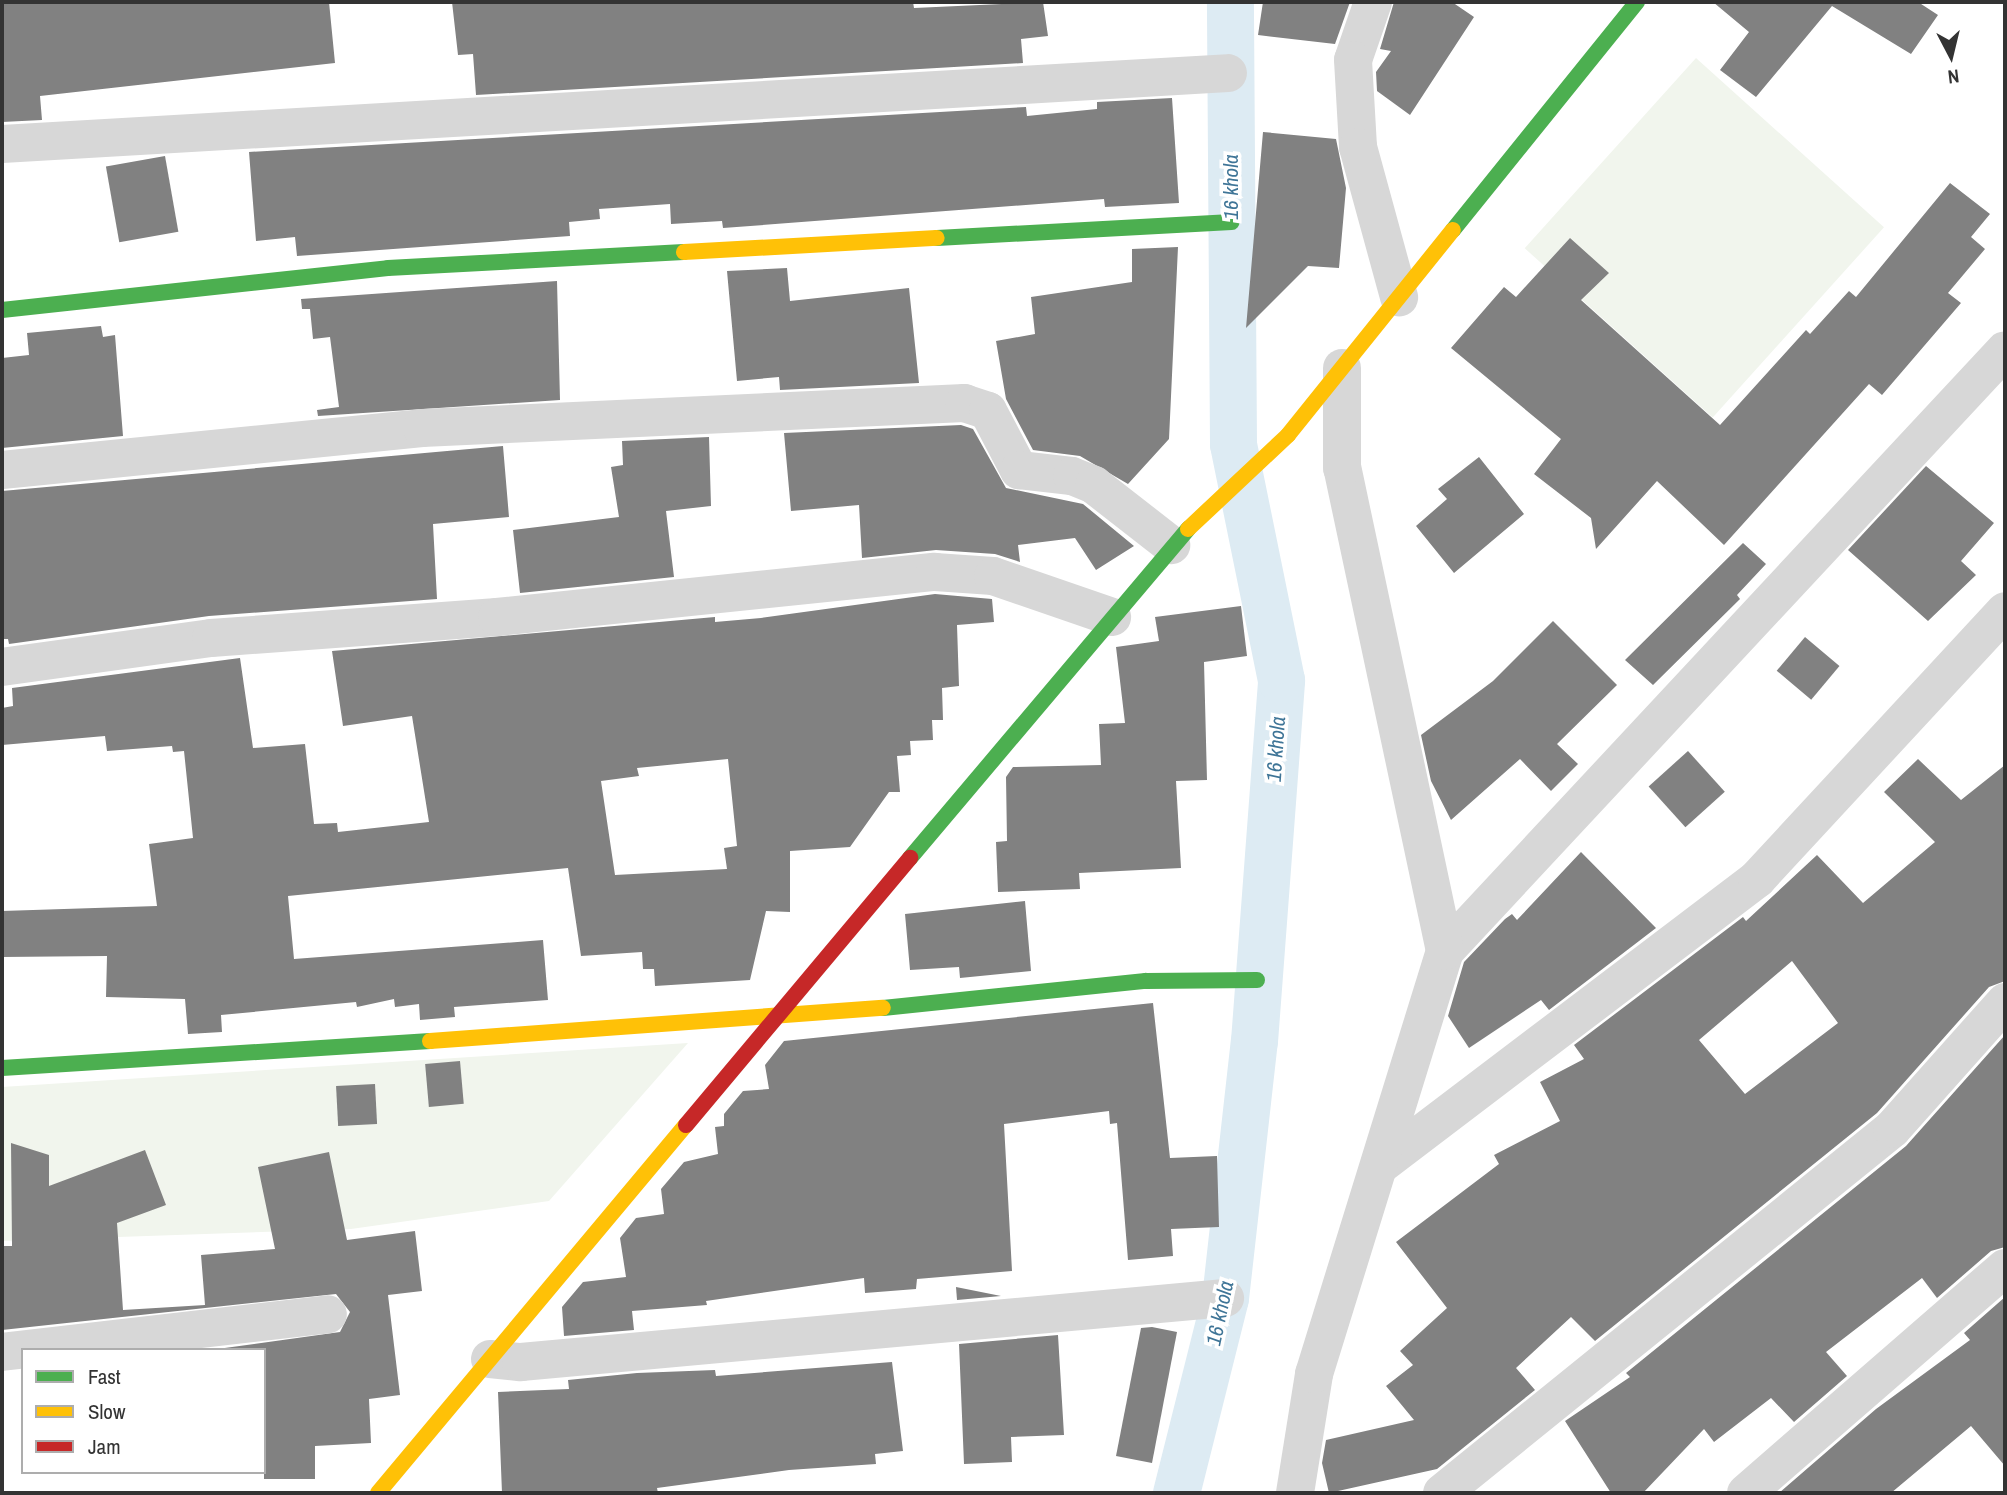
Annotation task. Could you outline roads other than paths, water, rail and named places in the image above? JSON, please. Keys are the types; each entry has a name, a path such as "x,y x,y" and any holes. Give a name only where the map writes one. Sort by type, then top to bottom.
{"street":[{"path":"1373,2 1353,60 1358,147 1399,297"},
{"path":"378,1493 1112,617 1183,535 1288,435 1637,2"},
{"path":"2,144 1228,73"},
{"path":"2,310 388,268 1232,222"},
{"path":"1295,1493 1314,1374 1383,1163 1446,951 2005,350"},
{"path":"1342,368 1342,468 1446,951"},
{"path":"2,470 422,428 964,403 988,411 1019,470 1072,476 1094,485 1183,535"},
{"path":"2,667 211,638 497,617 935,572 993,576 1112,617"},
{"path":"1383,1163 1757,879 2005,611"},
{"path":"2,1068 776,1018 1146,981 1257,980"},
{"path":"1441,1493 1892,1129 2005,1002"},
{"path":"1746,1493 2005,1268"},
{"path":"490,1359 521,1362 1225,1298"},
{"path":"36,1348 328,1314"},
{"path":"2,1352 21,1350"}],"waterway":[{"name":"16 khola","path":"1176,1493 1225,1298 1254,1041 1281,680 1233,444 1230,2"}]}
